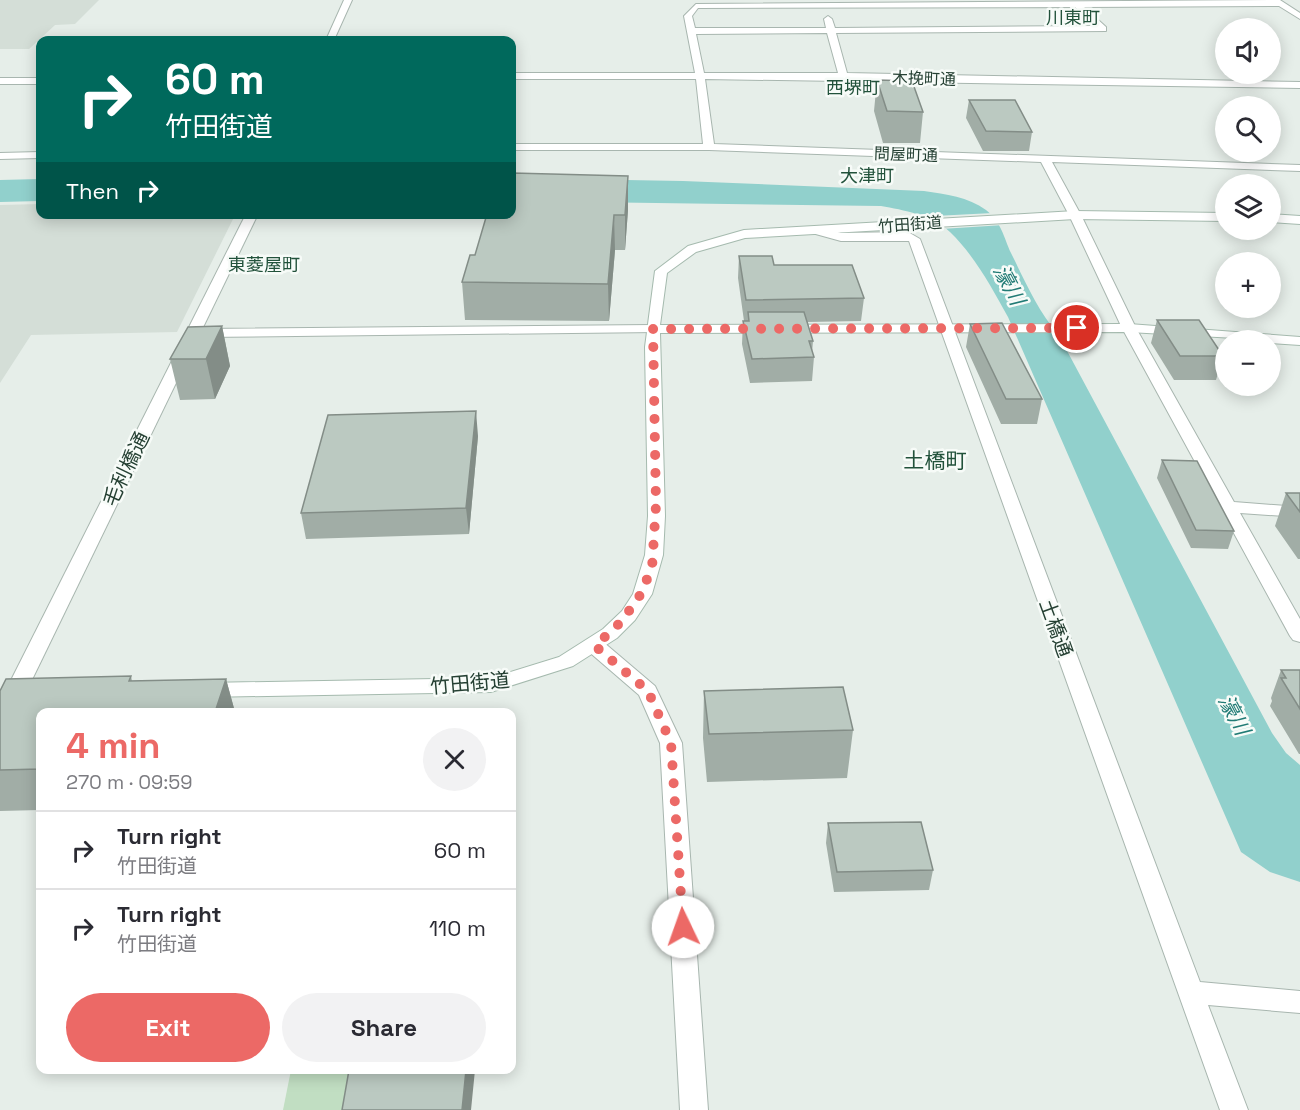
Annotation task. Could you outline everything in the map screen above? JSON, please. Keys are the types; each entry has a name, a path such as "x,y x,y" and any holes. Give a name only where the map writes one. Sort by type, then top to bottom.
{"street":[{"path":"332,36 348,0"},
{"path":"691,31 831,30 921,18 1077,5 1278,2 1300,17"},
{"path":"708,147 700,75 688,16 696,6 825,6 921,18 1103,29 1077,5"},
{"path":"825,6 843,76"},
{"name":"木挽町通","path":"516,76 843,76 1300,85"},
{"path":"0,81 36,81"},
{"name":"問屋町通","path":"516,147 708,147 1300,168"},
{"path":"0,156 36,155"},
{"path":"1044,158 1076,215 1128,328 1300,636"},
{"name":"竹田街道","path":"183,690 491,686 531,676 566,663 595,646 621,622 639,597 652,568 656,505 653,329 661,271 692,249 744,234 1019,217 1076,215 1215,217"},
{"name":"毛利橋通","path":"0,723 10,684 193,334 250,219"},
{"path":"1281,219 1300,220"},
{"name":"土橋通","path":"816,230 835,237 913,237 1234,1110"},
{"path":"193,334 653,329 1128,328 1300,341"},
{"path":"1229,507 1300,512"},
{"path":"595,646 648,691 671,743 694,1110"},
{"path":"10,684 43,686"},
{"path":"1190,992 1300,1002"}],"shaded area":[{"path":"0,0 99,0 75,24 55,25 43,36 36,36 36,43 29,49 0,49"},
{"path":"36,204 36,219 233,219 177,332 31,335 0,383 0,205"}],"green space":[{"path":"290,1074 357,1074 352,1110 283,1110"}],"water":[{"name":"濠川","path":"516,178 683,181 924,191 964,199 991,214 1002,230 1032,295 1058,334 1272,733 1286,753 1300,765 1300,882 1270,872 1241,852 1008,317 989,283 959,241 943,226 926,217 881,206 516,201"},
{"path":"36,179 36,201 0,202 0,180"}],"pier":[{"path":"993,213 1004,225 941,229 915,217"}],"building":[{"path":"877,80 912,81 923,112 887,111"},
{"path":"969,100 1015,100 1032,132 986,131"},
{"path":"516,173 628,176 625,215 614,215 608,284 462,282 470,255 475,255 486,219 516,219"},
{"path":"739,256 772,256 774,265 852,265 864,298 746,300"},
{"path":"748,312 804,312 813,341 809,341 814,357 752,359 743,321 749,321"},
{"path":"1157,320 1199,320 1215,344 1215,356 1180,356"},
{"path":"1002,323 1042,399 1006,399 970,324"},
{"path":"222,326 206,359 170,359 188,327"},
{"path":"476,411 466,508 301,513 328,415"},
{"path":"1162,460 1197,461 1234,531 1196,530"},
{"path":"1286,493 1300,493 1300,512"},
{"path":"1281,670 1300,670 1300,709 1281,678 1286,678"},
{"path":"131,676 129,681 226,679 216,708 36,708 36,769 0,770 0,691 6,679"},
{"path":"843,687 853,730 709,734 704,691"},
{"path":"921,822 933,870 837,872 828,823"},
{"path":"348,1074 466,1074 462,1110 342,1110"}],"district":[{"name":"川東町","path":"1073,18"},
{"name":"西堺町","path":"853,88"},
{"name":"大津町","path":"867,176"},
{"name":"東菱屋町","path":"264,265"},
{"name":"土橋町","path":"935,461"}],"route":[{"path":"683,927 671,743 648,691 595,646 621,622 639,597 652,568 656,505 653,329 1077,328"}]}
